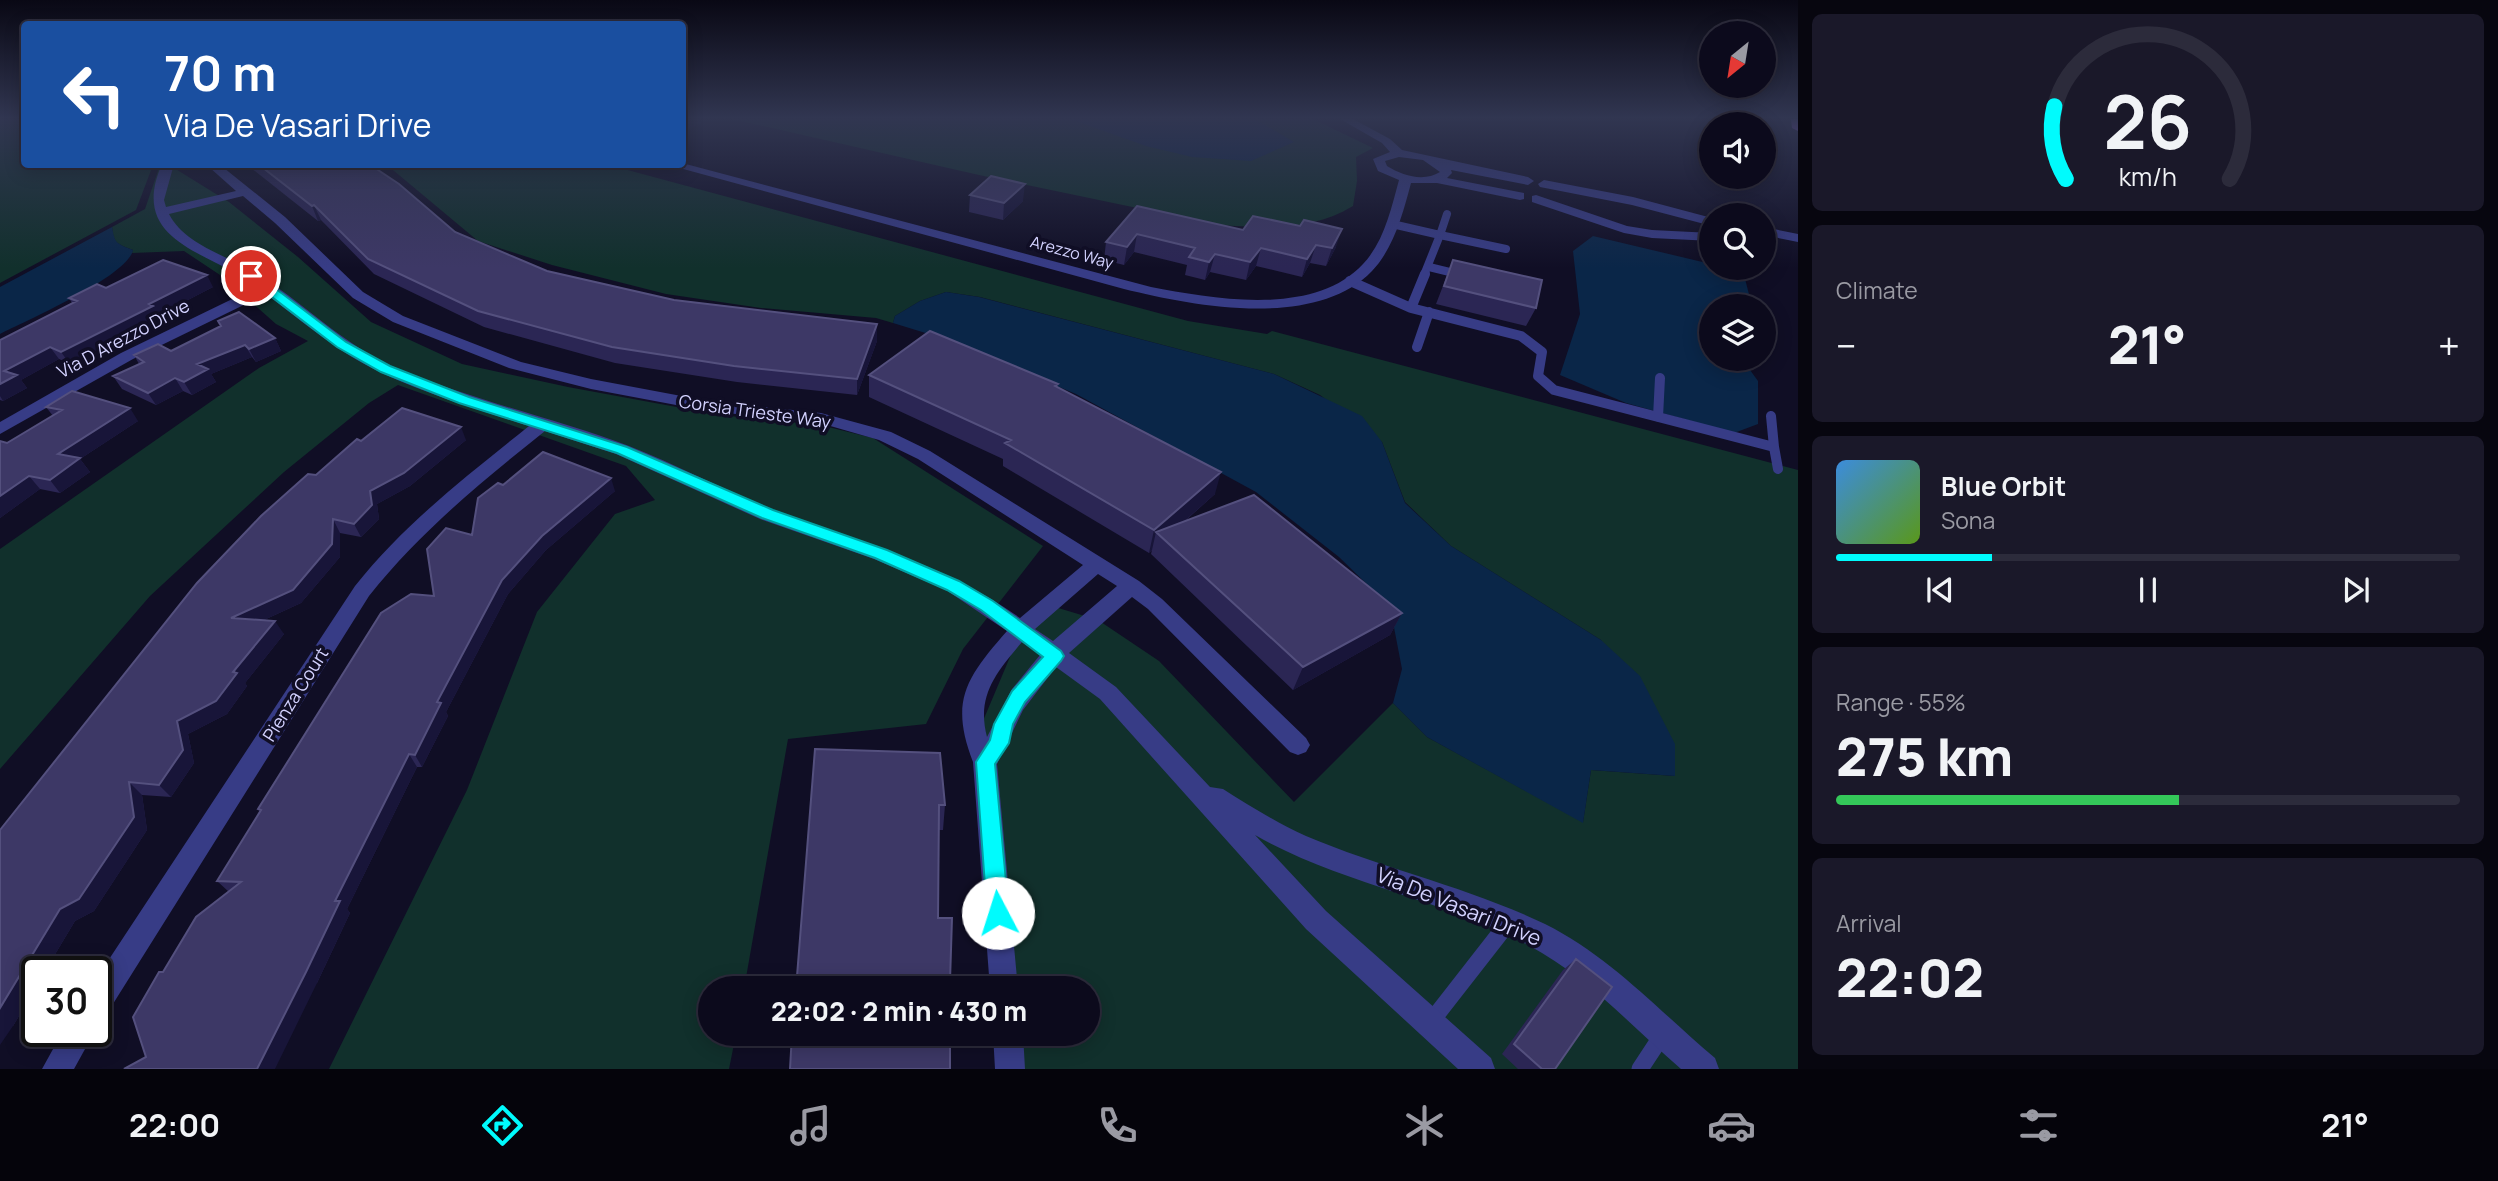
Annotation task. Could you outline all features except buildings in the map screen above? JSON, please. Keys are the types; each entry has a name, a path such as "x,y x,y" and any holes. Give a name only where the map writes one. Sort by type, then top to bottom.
{"street":[{"path":"166,169 158,200 162,212 246,192"},
{"name":"Corsia Trieste Way","path":"217,169 280,220 358,295 409,323 514,365 591,384 708,406 821,418 884,436 924,455 1132,586 1155,604 1298,745"},
{"name":"Arezzo Way","path":"689,169 1140,288 1238,304 1293,300 1329,292 1366,269 1392,224 1406,178"},
{"path":"1385,169 1406,178 1437,179 1520,196"},
{"path":"1437,179 1446,173 1444,169"},
{"path":"1466,169 1528,181"},
{"path":"1544,184 1633,201 1699,219"},
{"path":"1576,212 1579,192"},
{"path":"1536,200 1624,229 1652,234 1699,236"},
{"name":"Via De Vasari Drive","path":"162,212 169,227 178,237 268,287 342,344 386,369 464,400 622,450 767,514 881,554 953,585 987,605 1108,693 1316,920 1480,1069"},
{"path":"1776,233 1798,238"},
{"path":"1776,244 1798,248"},
{"name":"Via D Arezzo Drive","path":"0,429 127,356 268,287"},
{"name":"Pienza Court","path":"112,980 362,590 389,557 444,503 543,424"},
{"path":"1003,976 985,762 974,734 975,698 983,674 1020,630 1097,564"},
{"path":"985,762 999,743 1004,724 1018,697 1086,622 1132,586"},
{"name":"Via De Vasari Drive","path":"1190,781 1250,820 1300,845 1426,889 1566,950 1602,975 1704,1069"},
{"path":"1008,1046 1010,1069"},
{"path":"57,1069 70,1047"}],"lane":[{"path":"1411,308 1429,267 1447,214"},
{"path":"1392,224 1506,249"},
{"path":"1429,267 1468,277"},
{"path":"1350,281 1411,308 1521,336 1542,352 1538,376 1554,390 1774,447"},
{"path":"1417,346 1429,312"},
{"path":"1658,417 1660,378"},
{"path":"1771,416 1777,469"},
{"path":"1429,1023 1508,923"},
{"path":"1640,1069 1664,1032"}],"green space":[{"path":"0,169 152,169 136,210 0,283"},
{"path":"159,169 175,169 229,202 298,257 371,322 462,364 720,415 820,425 873,438 1043,546 963,649 926,724 788,739 746,976 698,976 698,1046 734,1046 729,1069 329,1069 467,790 537,612 615,514 655,500 626,466 398,385 369,403 284,472 150,596 0,769 0,549 259,368 308,341 276,324 223,277 184,251 132,253 133,250 116,242 112,227 145,209"},
{"path":"392,169 623,169 1188,321 1267,334 1272,331 1798,470 1798,1069 1012,1069 1010,1046 1100,1046 1100,976 1004,976 980,728 1018,638 1055,607 1098,620 1159,661 1294,802 1393,703 1427,737 1583,822 1591,770 1675,776 1601,640 1451,546 1405,502 1382,442 1320,395 1274,374 980,297 946,292 920,301 895,316 893,323 876,318 761,308 666,294 552,265 478,241"},
{"path":"952,169 1356,169 1357,181 1353,206 1321,220 1271,227 1219,225"}],"water":[{"path":"112,227 117,242 133,250 127,261 96,285 0,334 0,287"},
{"path":"1593,236 1699,261 1699,280 1745,280 1749,294 1699,294 1699,371 1751,371 1758,381 1758,424 1734,433 1626,403 1560,375 1580,314 1573,251"},
{"path":"946,292 979,297 1274,374 1362,416 1382,442 1405,503 1451,546 1601,640 1640,676 1675,744 1675,776 1591,770 1583,823 1427,737 1393,703 1402,669 1392,617 1377,594 1339,557 1256,492 1076,394 945,339 893,323 895,316 920,301"}],"route":[{"path":"251,276 342,344 386,369 464,400 589,437 692,479 767,514 881,554 953,585 987,605 1055,656 1018,697 1004,724 999,743 985,762 998,913"}]}
